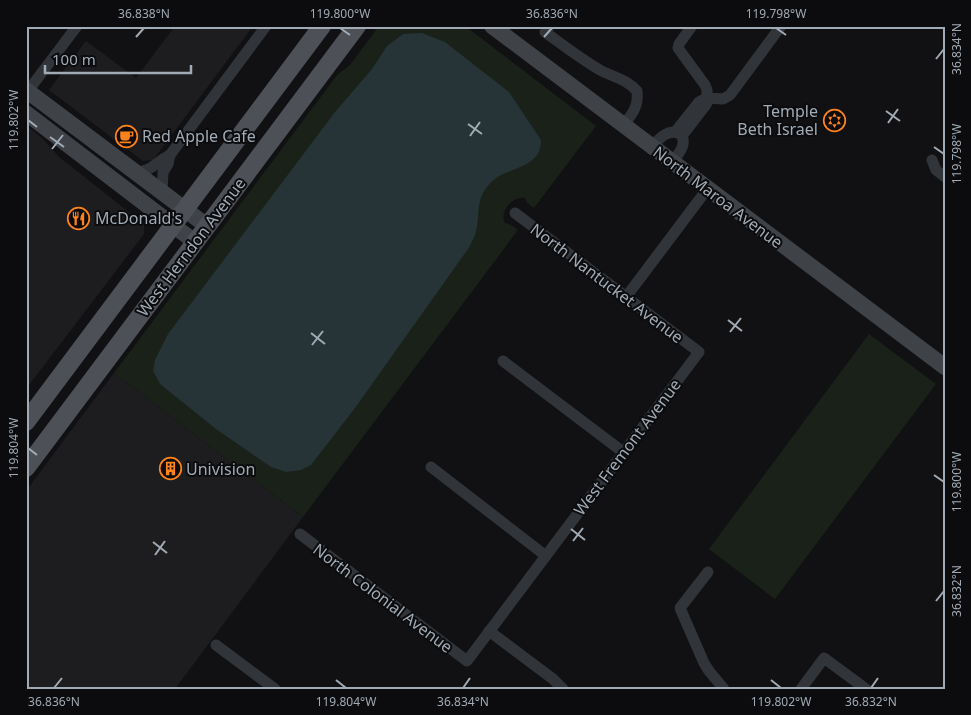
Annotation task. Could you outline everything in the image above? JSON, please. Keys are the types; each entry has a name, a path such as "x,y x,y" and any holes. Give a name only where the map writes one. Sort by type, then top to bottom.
{"main road":[{"name":"West Herndon Avenue","path":"26,422 322,26"},
{"name":"West Herndon Avenue","path":"26,468 356,26"},
{"name":"North Maroa Avenue","path":"492,26 945,367"},
{"path":"27,94 207,226"},
{"path":"26,113 195,242"}],"street":[{"path":"27,94 77,26"},
{"path":"162,193 163,172 168,164 170,155 266,26"},
{"path":"651,146 665,134 679,134 707,103 705,85 678,48 692,26"},
{"path":"706,98 723,100 730,95 781,26"},
{"path":"544,28 583,59 634,86 637,91 637,105 633,114 623,126"},
{"path":"672,162 682,147 679,134"},
{"path":"135,173 149,170 170,155"},
{"path":"932,160 936,170 945,177"},
{"path":"626,297 708,188"},
{"name":"North Nantucket Avenue","path":"516,213 698,352"},
{"name":"West Fremont Avenue","path":"467,661 698,352"},
{"path":"503,361 623,452"},
{"path":"431,467 546,556"},
{"name":"North Colonial Avenue","path":"300,534 467,661"},
{"path":"708,572 680,608 704,663 724,689"},
{"path":"490,631 553,679 563,689"},
{"path":"216,645 273,688"},
{"path":"801,689 824,658 866,689"}],"shaded area":[{"path":"175,26 253,26 153,160 143,161 49,90 86,41 136,78"},
{"path":"379,26 465,26 596,126 534,208 527,203 525,198 520,198 511,202 505,210 505,223 518,230 303,517 114,373 337,75 350,65"},
{"path":"422,33 445,42 509,92 541,140 540,149 531,161 495,179 488,186 480,200 477,227 468,249 355,408 311,465 301,470 286,472 271,467 216,429 160,384 153,371 155,360 168,334 335,112 372,69 387,46 403,34"},
{"path":"26,125 43,139 59,157 144,224 144,234 26,389"},
{"path":"869,334 936,384 775,599 709,549"},
{"path":"114,373 303,517 175,689 26,689 26,491"}],"place":[{"name":"Temple Beth Israel","path":"834,120"},
{"name":"Red Apple Cafe","path":"126,136"},
{"name":"McDonald's","path":"79,218"},
{"name":"Univision","path":"170,469"}]}
